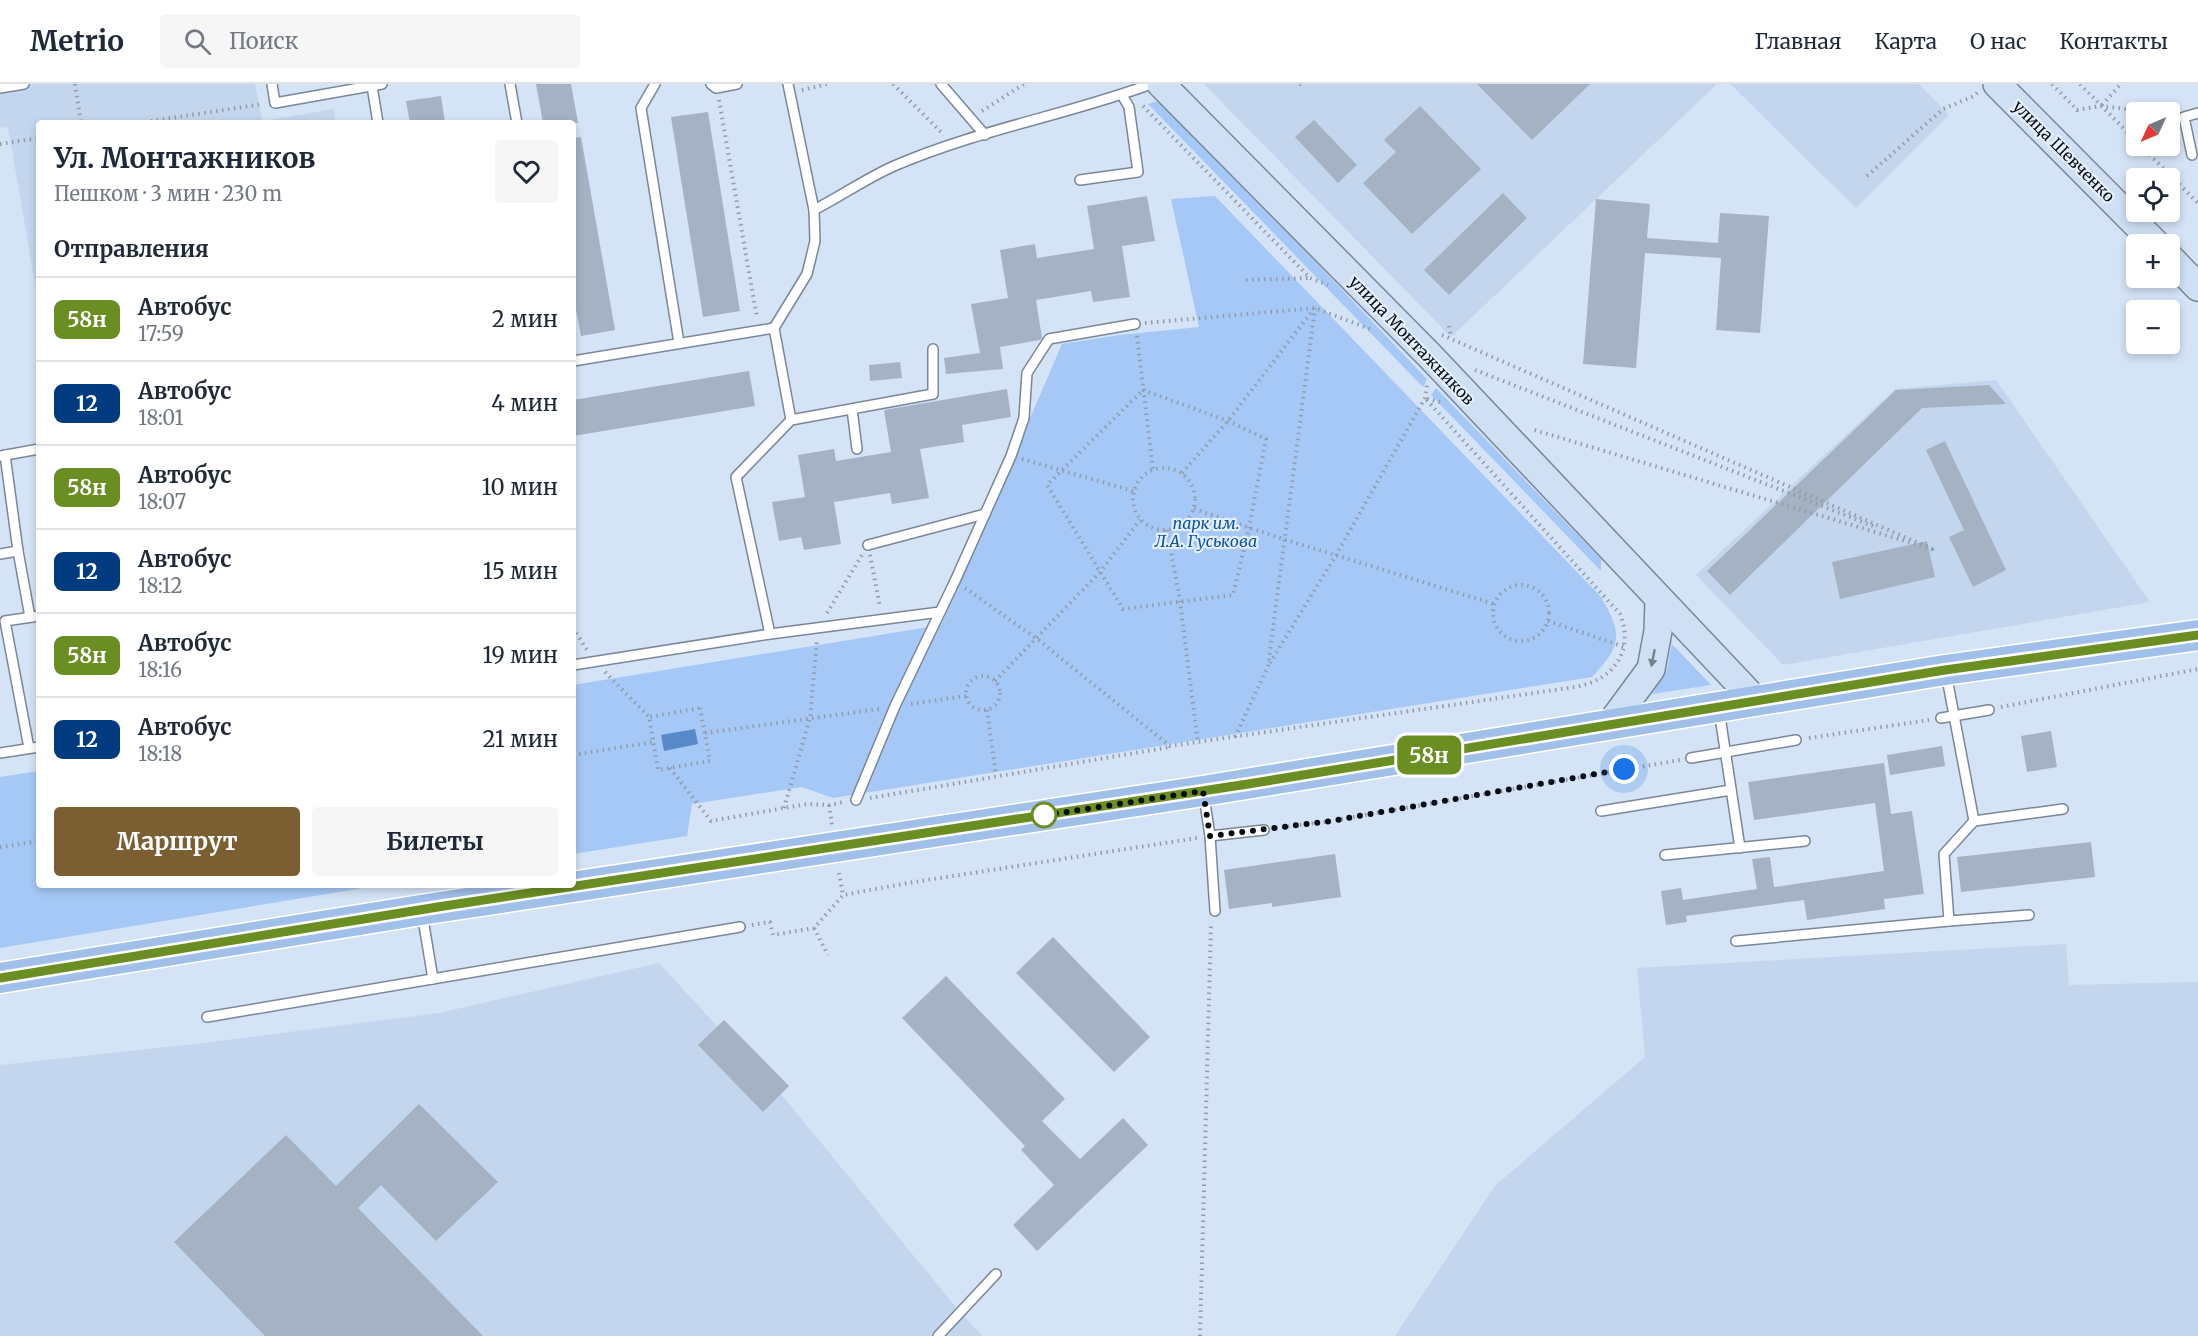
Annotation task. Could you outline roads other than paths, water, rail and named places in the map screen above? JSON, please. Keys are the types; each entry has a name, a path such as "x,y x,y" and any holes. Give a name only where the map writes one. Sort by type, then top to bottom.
{"main road":[{"name":"улица Монтажников","path":"1161,84 1436,346 1659,600 1757,702"},
{"name":"улица Шевченко","path":"1989,87 2145,234"},
{"path":"2180,268 2198,286"},
{"path":"1610,726 1651,669 1658,631 1659,600"},
{"path":"576,886 1203,791 1945,670 2196,636"},
{"path":"0,978 566,888"}],"lane":[{"path":"0,88 24,84"},
{"path":"272,84 275,103 382,84"},
{"path":"510,84 516,120"},
{"path":"655,84 641,108 679,344"},
{"path":"714,86 737,84"},
{"path":"941,84 985,135"},
{"path":"814,210 893,167 953,144 1151,84"},
{"path":"372,86 378,120"},
{"path":"788,89 814,210 815,241 807,274 774,328 791,420"},
{"path":"1080,180 1138,172 1126,93"},
{"path":"2192,155 2184,117 2198,113"},
{"path":"856,800 895,706 955,581 1011,456 1024,418 1027,373 1049,339 1136,324"},
{"path":"576,361 774,328"},
{"path":"770,634 736,477 791,420 933,394 933,349"},
{"path":"852,409 856,449"},
{"path":"0,753 34,747 5,621 35,616 18,551 2,455 36,449"},
{"path":"868,545 985,514"},
{"path":"0,554 18,551"},
{"path":"576,665 770,634 940,612"},
{"path":"1945,670 1974,821"},
{"path":"1719,708 1740,848"},
{"path":"1941,718 1989,710"},
{"path":"1691,758 1796,740"},
{"path":"1601,811 1731,790"},
{"path":"1203,791 1210,836 1215,911"},
{"path":"1949,921 1944,854 1974,821 2063,809"},
{"path":"1210,836 1264,830"},
{"path":"1665,855 1805,842"},
{"path":"421,910 433,978"},
{"path":"1736,941 2029,915"},
{"path":"207,1017 740,927"},
{"path":"938,1336 996,1274"}],"park label":[{"name":"парк им. Л.А. Гуськова","path":"1206,532"}]}
